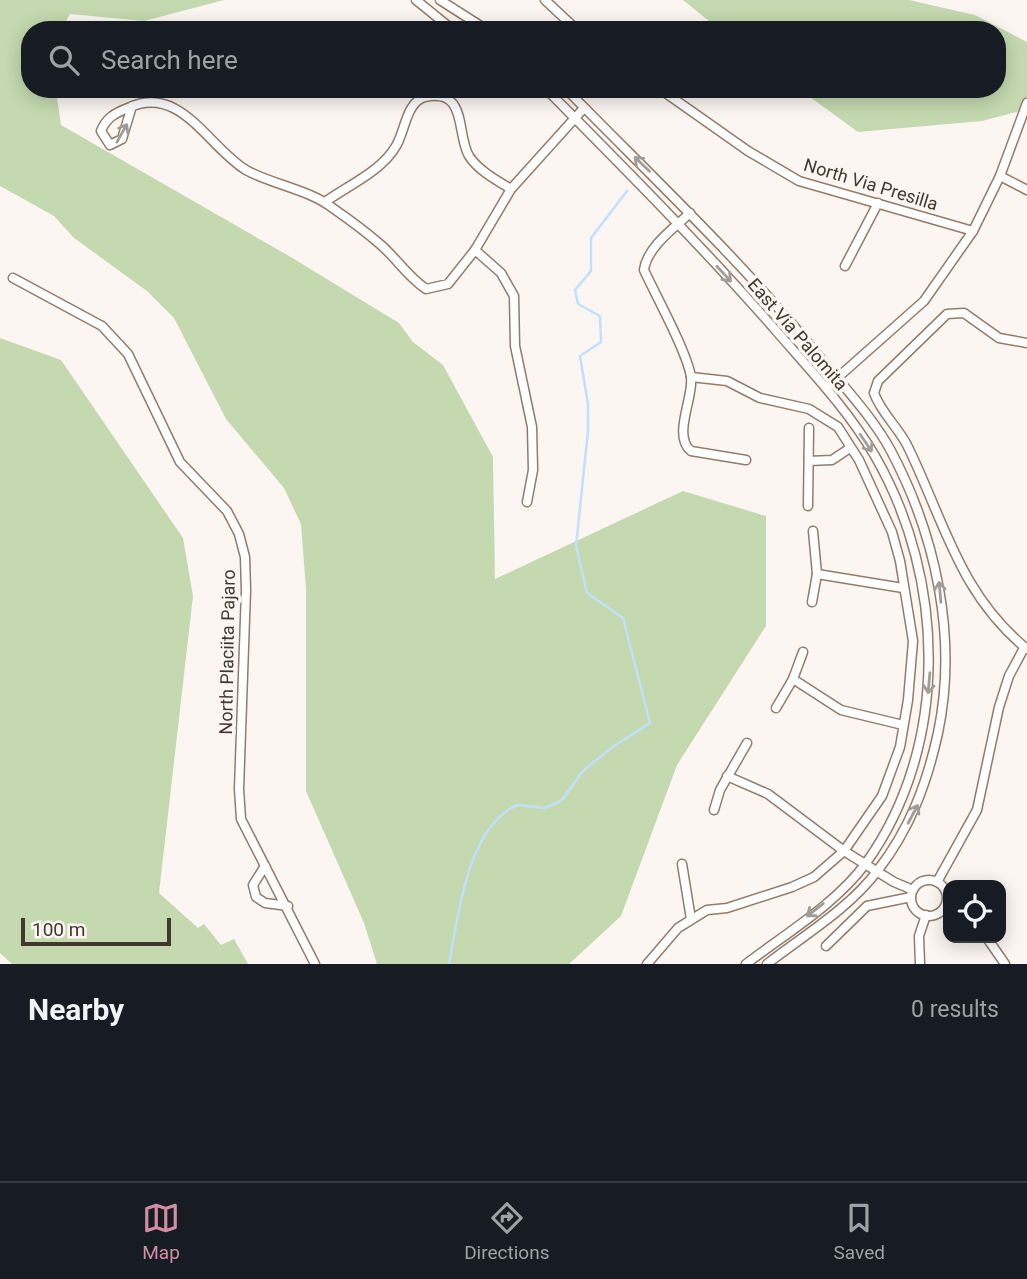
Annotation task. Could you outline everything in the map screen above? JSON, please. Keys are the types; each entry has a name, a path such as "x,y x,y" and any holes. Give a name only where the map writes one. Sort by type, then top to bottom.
{"street":[{"path":"416,0 442,21"},
{"path":"440,0 473,21"},
{"path":"545,0 567,21"},
{"path":"325,202 370,171 396,148 412,107 420,98"},
{"path":"444,98 454,105 463,122 468,154 492,178 510,189"},
{"name":"East Via Palomita","path":"555,98 678,224 827,387 875,457 905,522 922,581 930,670 926,707 902,800 865,864 831,898 746,964"},
{"name":"East Via Palomita","path":"575,98 690,212 773,302 836,377 890,449 920,516 939,578 946,670 943,709 928,774 917,807 877,872 839,907 766,964"},
{"name":"North Via Presilla","path":"673,98 748,151 799,181 973,230"},
{"path":"132,106 122,139 110,145 102,136 107,118 132,106 152,100 174,108 247,170 325,202 380,244 411,279 426,289 448,284 475,250 510,189 584,108"},
{"path":"827,387 924,301 973,230 1000,176 1027,103"},
{"path":"1000,176 1027,190"},
{"path":"845,266 878,203"},
{"path":"690,212 645,260 644,270 691,377 683,437 686,447 691,451 746,460"},
{"path":"475,250 501,273 514,296 515,346 532,427 533,470 527,502"},
{"name":"North Placiita Pajaro","path":"13,278 102,326 128,354 180,462 227,512 239,534 245,557 246,637 239,789 241,819 288,905 316,964"},
{"path":"937,882 977,810 999,707 1009,676 1026,649 964,577 907,445 875,396 875,385 952,309 964,313 999,338 1027,343"},
{"path":"648,964 678,928 691,919 707,910 727,908 792,887 814,877 844,851 882,796 900,747 912,641 901,561 892,532 859,460 838,427 809,410 761,398 727,381 691,377"},
{"path":"808,506 809,429"},
{"path":"809,461 832,460 850,448"},
{"path":"812,602 817,574 813,531"},
{"path":"817,574 903,588"},
{"path":"776,708 793,680 803,652"},
{"path":"793,680 841,710 903,725"},
{"path":"714,810 727,776 747,743"},
{"path":"727,776 768,794 844,851 912,894 915,909 926,915 943,908"},
{"path":"682,864 691,919"},
{"path":"265,866 253,885 256,897 265,903 288,905"},
{"path":"826,946 867,906 912,894 926,880 943,886"},
{"path":"920,964 919,936 926,915"},
{"path":"990,943 1005,964"}],"green space":[{"path":"0,0 224,0 144,21 70,14 66,21 21,21 21,98 57,98 61,125 289,256 399,323 413,342 443,365 493,457 495,579 683,491 766,516 766,626 677,765 621,916 569,964 377,964 364,923 306,791 306,589 301,524 284,488 226,419 174,318 147,291 74,238 54,216 0,186"},
{"path":"683,0 909,0 975,15 987,21 709,21"},
{"path":"1006,31 1027,42 1027,109 982,121 858,132 811,98 1006,98"},
{"path":"0,338 61,360 183,538 193,596 159,893 198,928 204,924 221,945 234,939 248,964 12,964 0,953"}],"waterway":[{"path":"449,964 468,875 476,853 500,816 517,805 545,808 562,800 583,771 611,748 650,723 623,618 587,593 576,546 588,431 588,404 580,356 601,342 600,316 578,304 575,290 591,271 591,238 627,191"}]}
